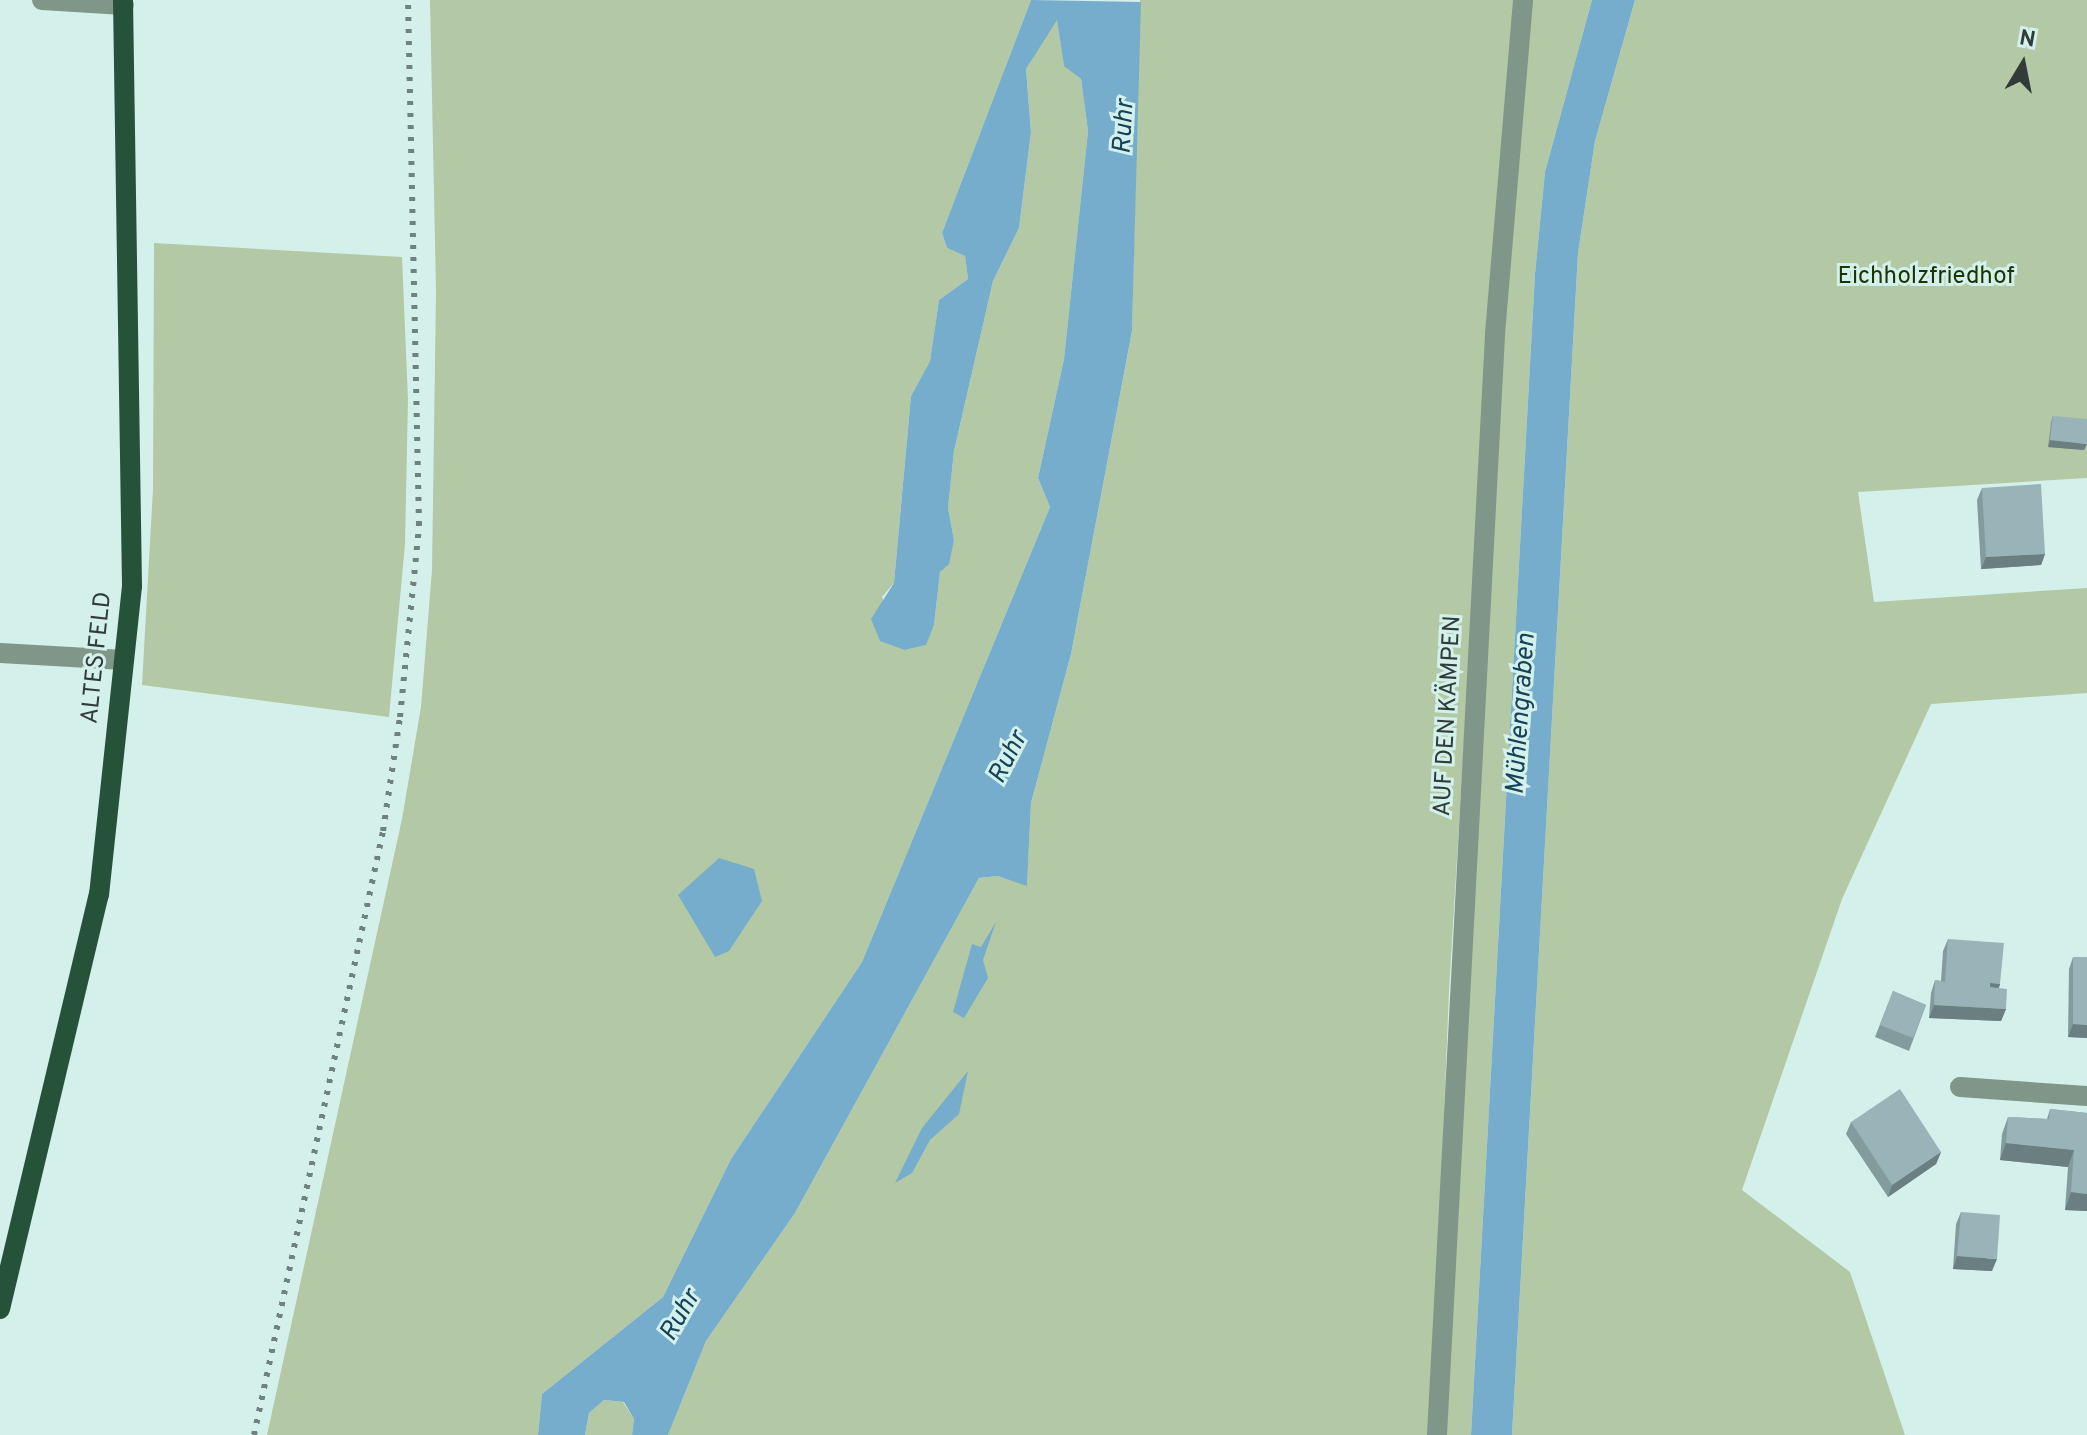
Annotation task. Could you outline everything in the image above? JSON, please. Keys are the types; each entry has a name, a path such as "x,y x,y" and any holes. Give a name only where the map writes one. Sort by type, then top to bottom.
{"main road":[{"name":"ALTES FELD","path":"0,1309 99,895 132,586 124,2"}],"street":[{"path":"42,0 124,2"},
{"name":"AUF DEN KÄMPEN","path":"1437,1435 1495,334 1523,0"},
{"path":"0,653 124,660"},
{"path":"1960,1087 2087,1096"}],"green space":[{"path":"430,0 1031,0 942,233 947,248 965,256 968,279 939,300 930,361 911,396 894,583 882,597 905,650 925,645 934,625 940,572 954,540 948,508 954,451 993,281 1019,228 1031,132 1026,69 1057,18 1064,65 1081,79 1088,131 1064,359 1038,478 1050,507 862,962 731,1159 663,1297 542,1394 538,1435 267,1435 402,819 421,707 432,570 436,291"},
{"path":"1140,0 1517,0 1498,181 1449,991 1431,1435 668,1435 706,1341 795,1213 979,878 998,876 1027,885 1031,803 1071,654 1132,331"},
{"path":"1530,0 1592,0 1545,172 1535,274 1471,1435 1446,1435 1508,264"},
{"name":"Eichholzfriedhof","path":"1635,0 2087,0 2087,478 1858,492 1874,602 2087,588 2087,693 1931,704 1842,899 1742,1190 1850,1272 1905,1435 1512,1435 1578,253 1595,141"},
{"path":"154,243 402,257 408,400 405,544 389,717 142,685 153,489"},
{"path":"604,1400 623,1402 634,1419 632,1435 585,1435 589,1413"}],"water":[{"name":"Ruhr","path":"1031,0 1141,2 1132,331 1071,654 1031,803 1027,886 998,876 979,878 795,1213 706,1341 668,1435 632,1435 634,1419 624,1402 604,1400 589,1413 585,1435 538,1435 542,1394 663,1297 731,1159 862,962 1050,507 1038,478 1064,359 1088,131 1081,79 1064,66 1057,20 1026,69 1031,132 1019,228 993,281 954,451 948,508 954,540 949,564 940,572 934,625 926,645 905,650 880,641 871,619 894,583 911,396 930,361 939,300 968,279 965,256 947,248 942,233"},
{"name":"Mühlengraben","path":"1592,0 1635,0 1595,141 1578,253 1512,1435 1471,1435 1535,274 1545,172"},
{"path":"719,858 754,869 762,901 729,951 715,957 678,895"},
{"path":"996,922 983,960 988,978 964,1018 953,1012 972,944 981,947"},
{"path":"968,1071 959,1114 930,1140 912,1173 895,1183 922,1128"}],"building":[{"path":"2053,416 2087,419 2087,444 2050,440"},
{"path":"2041,484 2045,554 1986,557 1982,488"},
{"path":"1948,939 2004,943 2000,984 1990,983 1990,987 2007,989 2006,1009 1934,1005 1935,980 1945,982"},
{"path":"2073,957 2087,957 2087,1025 2073,1024"},
{"path":"1893,991 1926,1005 1913,1038 1880,1025"},
{"path":"1900,1089 1941,1152 1892,1185 1851,1122"},
{"path":"2050,1109 2087,1113 2087,1194 2071,1192 2074,1150 2006,1143 2008,1117 2049,1119"},
{"path":"1961,1212 2000,1215 1997,1259 1957,1256"}],"railway":[{"path":"254,1435 383,831 400,717 419,525 408,0"}]}
